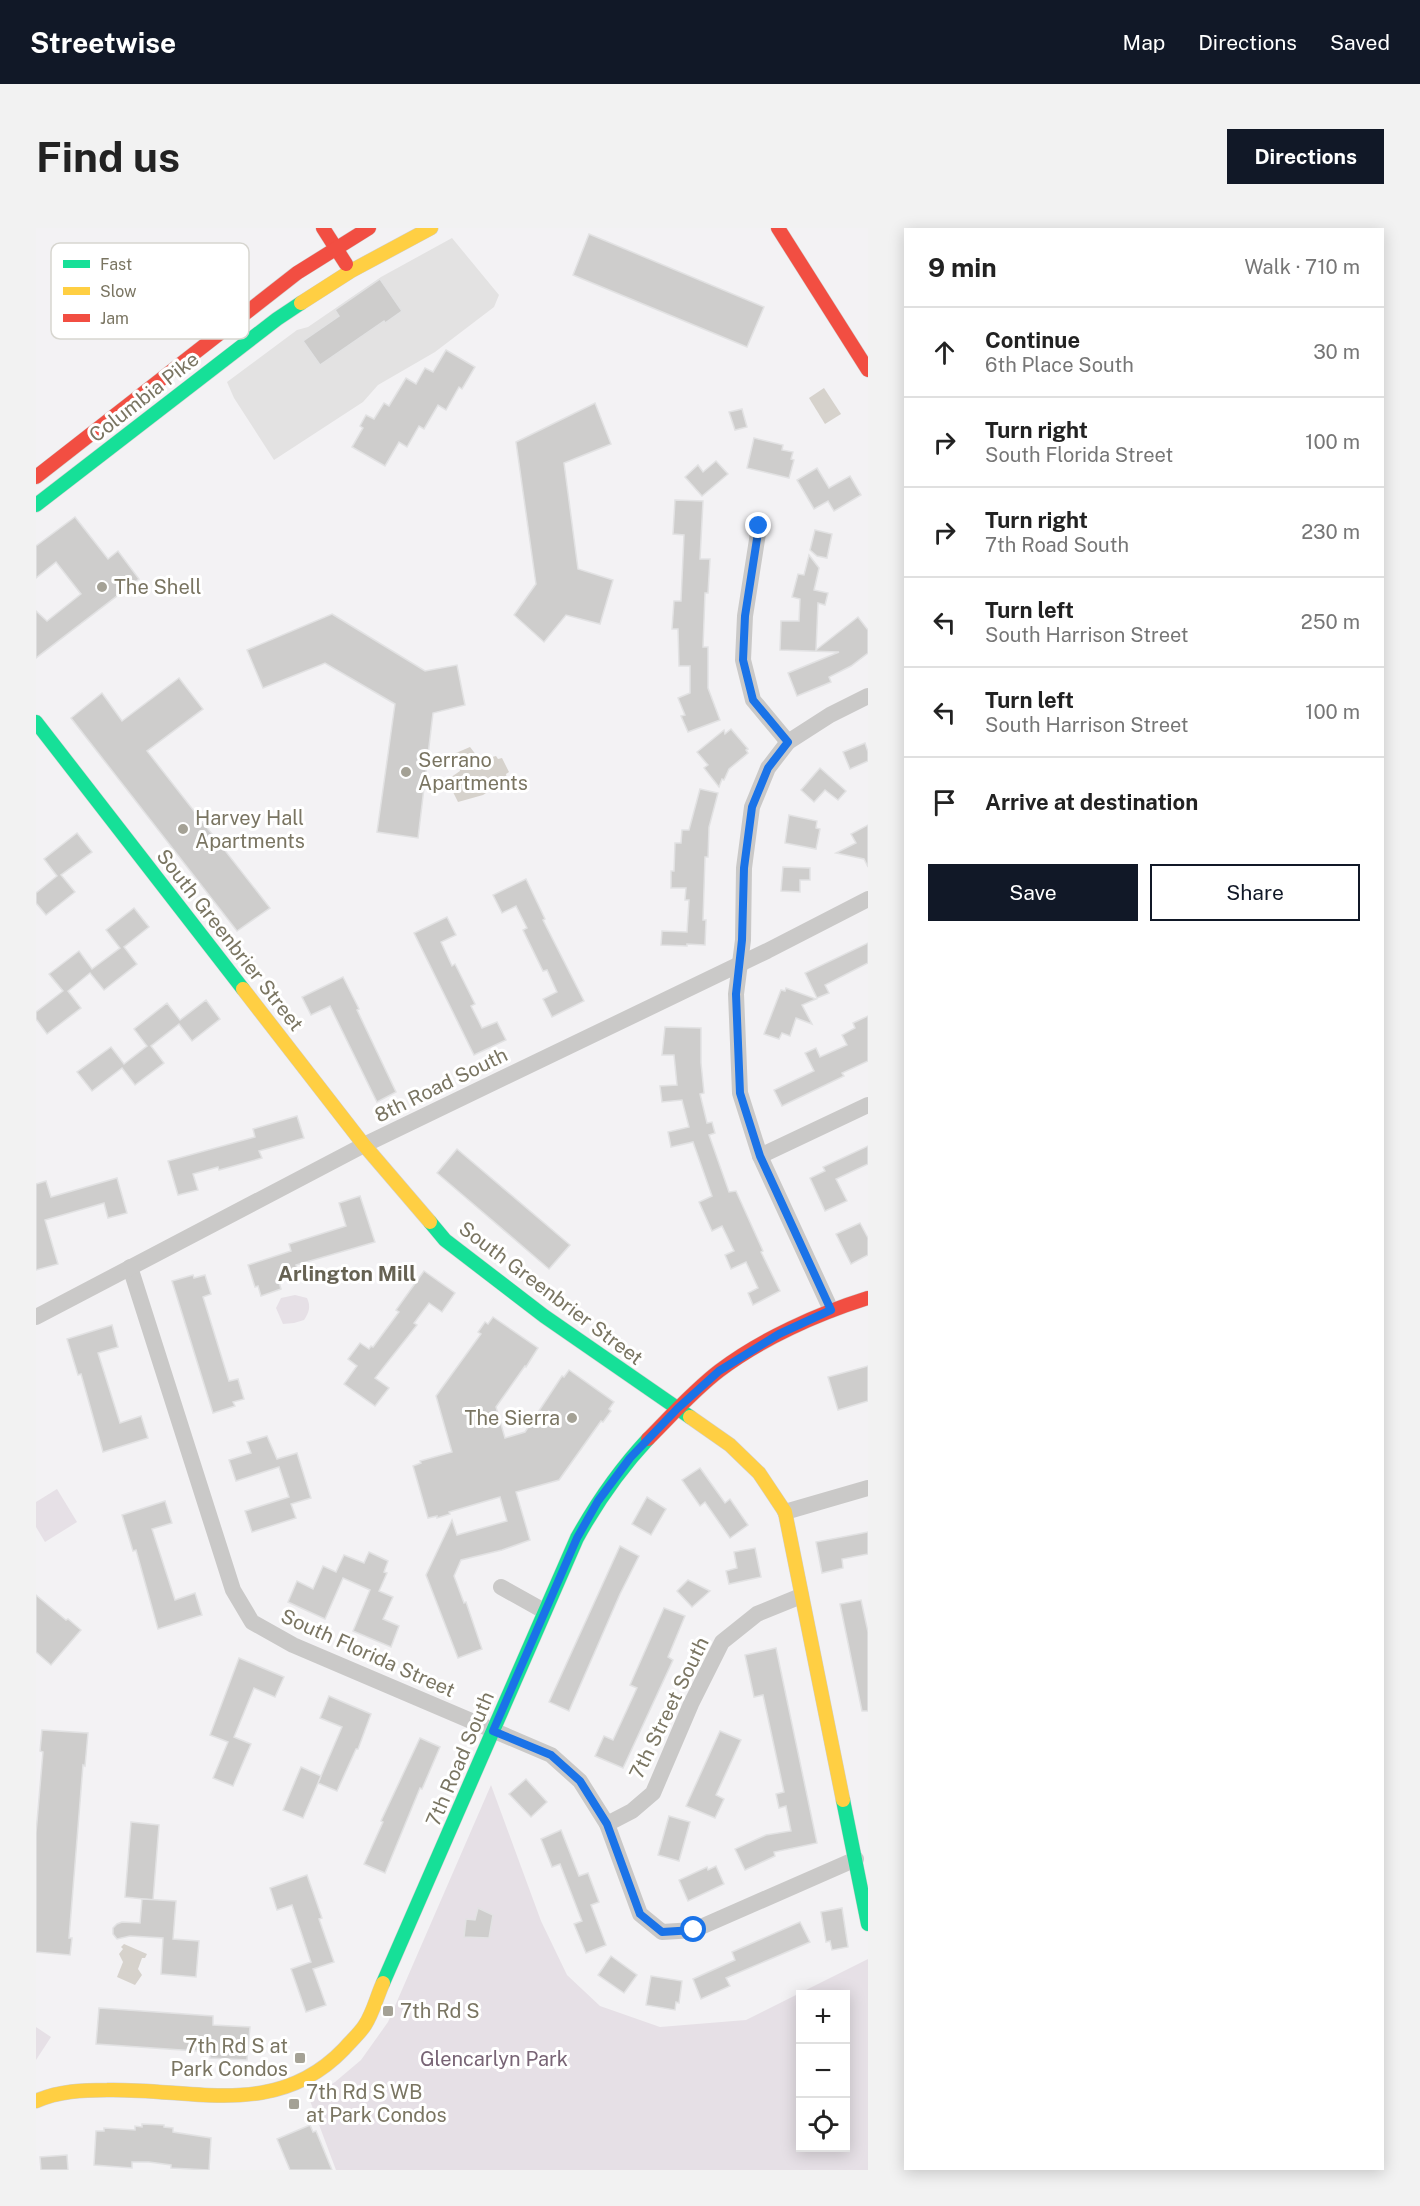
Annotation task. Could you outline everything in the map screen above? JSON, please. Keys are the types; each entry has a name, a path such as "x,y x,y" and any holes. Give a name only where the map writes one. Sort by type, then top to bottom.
{"street":[{"path":"323,228 351,271"},
{"name":"Columbia Pike","path":"249,310 353,232 369,228"},
{"name":"Columbia Pike","path":"36,505 264,329 351,271 431,228"},
{"path":"778,228 854,344 868,370"},
{"path":"353,232 375,257"},
{"name":"Columbia Pike","path":"36,477 212,339"},
{"path":"759,526 745,616 743,660 753,700 788,742"},
{"path":"831,1310 760,1156 740,1093 736,994 742,940 744,868 752,807 768,768 788,742 830,715 868,696"},
{"name":"South Greenbrier Street","path":"36,722 364,1145 445,1240 544,1316 730,1445 759,1473 785,1512 868,1924"},
{"name":"8th Road South","path":"36,1317 364,1145 739,964 868,899"},
{"path":"760,1156 868,1105"},
{"name":"South Florida Street","path":"129,1267 233,1590 252,1622 293,1645 551,1755 580,1781 607,1824 640,1914 662,1932 694,1930 856,1859"},
{"name":"7th Road South","path":"36,2101 55,2093 114,2088 238,2097 264,2094 297,2083 335,2058 365,2025 544,1611 577,1538 598,1501 630,1458 678,1408 719,1371 779,1334 831,1310 868,1298"},
{"path":"785,1512 868,1488"},
{"path":"501,1587 544,1611"},
{"name":"7th Street South","path":"607,1824 632,1811 653,1793 691,1704 722,1642 757,1614 801,1596"}],"shaded area":[{"path":"452,238 499,295 494,307 435,352 378,385 363,402 274,460 234,398 227,382 297,330 308,327 381,277"},
{"path":"824,388 841,414 825,424 809,398"},
{"path":"470,747 480,760 496,756 498,759 502,758 509,772 506,774 507,779 483,795 458,802 447,780 460,771 456,753"},
{"path":"124,1944 147,1954 145,1958 142,1958 138,1969 142,1975 135,1985 117,1977 123,1962 119,1954"}],"green space":[{"path":"295,1295 307,1298 308,1312 304,1320 283,1324 276,1308 281,1298"},
{"path":"57,1489 77,1522 45,1542 36,1527 36,1502"},
{"name":"Glencarlyn Park","path":"491,1785 541,1921 567,1975 600,2006 660,2027 746,2020 796,1995 796,2152 850,2152 850,1990 806,1990 868,1959 868,2170 336,2170 309,2098 335,2082 361,2060 388,2022"},
{"path":"36,2027 51,2037 36,2060"}],"building":[{"path":"589,234 764,307 747,347 573,275"},
{"path":"380,279 402,311 320,365 303,341 339,316 335,310"},
{"path":"446,350 475,367 462,389 459,387 446,410 438,405 424,429 419,426 407,447 399,442 385,466 352,447 363,428 360,426 366,415 374,419 384,403 389,406 406,378 416,384 425,368 433,372"},
{"path":"595,403 611,444 564,463 578,569 613,580 600,624 566,615 544,642 514,615 536,584 516,442"},
{"path":"742,409 747,427 735,430 729,412"},
{"path":"754,438 783,445 782,450 793,452 791,459 794,460 789,478 747,468"},
{"path":"716,461 728,474 702,496 685,477 698,465 703,472"},
{"path":"817,468 829,488 850,476 861,495 834,511 828,501 814,509 797,480"},
{"path":"675,500 703,501 700,559 710,559 708,593 705,593 703,647 708,647 708,688 720,720 688,732 681,716 685,715 678,698 690,693 690,666 679,666 678,629 672,629 674,601 681,601 684,535 673,534"},
{"name":"The Shell","path":"75,517 108,559 118,551 139,579 36,658 36,611 47,621 81,594 56,562 36,578 36,546"},
{"path":"815,530 832,534 827,558 817,556 810,550"},
{"path":"809,555 819,568 814,590 828,593 825,605 818,603 816,650 858,617 868,630 868,653 851,666 829,677 831,682 797,696 788,673 839,652 780,650 781,621 799,621 800,599 792,597 798,574 804,575"},
{"name":"Serrano Apartments","path":"332,614 425,671 457,665 465,705 433,713 418,838 377,832 395,704 325,663 263,688 247,650"},
{"name":"Harvey Hall Apartments","path":"179,678 203,709 147,751 270,908 237,931 71,718 102,693 122,721"},
{"path":"731,729 748,749 746,750 748,753 729,769 719,787 704,768 708,765 697,752 724,730 725,734"},
{"path":"865,743 868,761 850,769 843,752"},
{"path":"820,768 846,791 838,800 825,790 814,802 801,790"},
{"path":"700,789 718,793 709,827 708,857 705,857 703,920 706,920 705,945 661,945 662,931 687,932 689,900 685,900 686,888 671,888 671,871 674,871 675,843 681,843 682,830 689,830"},
{"path":"789,815 817,821 816,828 820,829 816,849 785,843"},
{"path":"868,825 868,867 864,859 836,853 856,843 851,834"},
{"path":"77,833 92,852 61,875 75,892 46,915 36,903 36,893 57,876 44,859"},
{"path":"783,867 810,868 810,880 800,880 800,892 781,891"},
{"path":"526,879 545,919 543,920 584,1001 552,1017 543,999 557,992 547,970 543,971 523,930 527,928 516,906 502,913 493,895"},
{"path":"134,908 149,927 124,947 137,964 104,990 90,973 68,991 81,1008 47,1034 36,1019 36,1012 63,991 49,974 79,951 92,969 120,948 106,930"},
{"path":"447,917 456,935 441,942 452,966 455,964 475,1004 471,1006 482,1028 497,1022 506,1040 474,1055 414,933"},
{"path":"868,943 868,963 825,985 829,993 817,998 805,973"},
{"path":"343,977 396,1092 377,1102 330,1006 311,1015 302,997"},
{"path":"786,988 816,999 802,1005 812,1024 796,1018 790,1036 782,1033 779,1039 764,1034 781,990 785,991"},
{"path":"206,1000 220,1019 192,1041 179,1024 151,1046 164,1063 135,1085 122,1068 92,1091 77,1072 111,1047 124,1064 147,1046 134,1029 167,1003 180,1020"},
{"path":"868,1016 868,1061 842,1073 844,1076 782,1106 774,1090 814,1071 805,1053 816,1048 820,1057 847,1045 842,1035 855,1028 853,1023"},
{"path":"665,1027 701,1028 704,1093 700,1094 707,1123 712,1122 715,1133 709,1135 729,1192 736,1191 780,1291 753,1305 748,1293 758,1288 746,1262 731,1269 725,1255 734,1251 722,1226 712,1231 699,1202 712,1196 693,1142 671,1147 668,1132 689,1127 682,1100 662,1102 660,1086 677,1085 674,1055 662,1055"},
{"path":"297,1116 304,1138 259,1151 262,1158 219,1170 218,1167 193,1174 198,1190 178,1195 168,1161 255,1137 253,1129"},
{"path":"868,1146 868,1164 836,1179 847,1201 825,1211 810,1178 825,1171 823,1167"},
{"path":"457,1149 570,1245 549,1269 437,1173"},
{"path":"117,1178 127,1213 108,1218 104,1203 45,1220 58,1264 36,1270 36,1184 46,1181 51,1197"},
{"path":"360,1196 375,1242 296,1265 298,1272 278,1279 281,1289 261,1296 258,1286 255,1287 248,1265 291,1251 289,1244 346,1226 339,1203"},
{"path":"860,1223 868,1238 868,1255 851,1264 836,1234"},
{"path":"424,1271 455,1293 442,1312 429,1303 414,1323 417,1325 375,1378 389,1388 375,1406 344,1384 357,1366 348,1359 360,1343 369,1349 373,1347 399,1312 396,1310"},
{"path":"193,1275 194,1278 205,1275 211,1294 203,1297 229,1381 238,1379 244,1399 233,1402 235,1406 213,1413 172,1281"},
{"name":"The Sierra","path":"493,1317 538,1348 496,1407 505,1438 525,1432 562,1376 564,1377 569,1370 614,1402 609,1409 611,1411 603,1422 601,1421 559,1480 516,1492 530,1540 502,1550 461,1560 454,1576 464,1603 466,1602 482,1649 458,1658 426,1575 452,1520 457,1535 507,1521 500,1497 449,1512 450,1514 437,1518 437,1516 428,1518 413,1466 421,1463 420,1461 452,1452 436,1396 481,1334 478,1332 485,1322 488,1324"},
{"path":"112,1325 118,1347 98,1353 120,1423 141,1416 148,1438 103,1452 81,1374 78,1375 67,1339"},
{"path":"868,1366 868,1401 838,1410 828,1377"},
{"path":"267,1436 277,1459 297,1453 311,1498 291,1504 296,1518 252,1532 245,1511 289,1497 279,1467 236,1481 229,1460 251,1453 247,1442"},
{"path":"700,1468 725,1503 730,1499 748,1525 730,1538 705,1502 700,1506 682,1480"},
{"path":"647,1497 666,1509 651,1535 632,1524"},
{"path":"165,1501 172,1523 152,1529 175,1600 195,1593 202,1615 158,1629 136,1550 133,1551 122,1515"},
{"path":"868,1532 868,1554 842,1559 843,1568 822,1573 816,1542"},
{"path":"620,1546 639,1556 569,1711 549,1702"},
{"path":"755,1548 761,1577 729,1584 726,1571 737,1568 734,1552"},
{"path":"369,1552 388,1561 384,1572 387,1573 379,1591 393,1597 383,1619 399,1626 391,1647 353,1631 370,1590 343,1578 325,1619 288,1602 297,1581 313,1589 323,1566 336,1572 344,1555 364,1563"},
{"path":"688,1580 710,1591 692,1607 677,1591"},
{"path":"36,1595 81,1630 51,1665 36,1652"},
{"path":"861,1600 868,1632 868,1711 862,1711 840,1604"},
{"path":"664,1608 685,1616 668,1657 673,1660 623,1768 595,1756 604,1736 613,1740 637,1688 630,1685"},
{"path":"776,1648 817,1843 774,1852 775,1856 745,1870 735,1849 766,1835 791,1831 786,1806 779,1808 776,1794 784,1792 763,1695 754,1697 745,1655"},
{"path":"239,1658 284,1677 275,1697 254,1688 234,1737 251,1744 233,1786 213,1778 228,1742 210,1735"},
{"path":"329,1696 371,1714 358,1749 337,1791 318,1783 342,1727 320,1718"},
{"path":"42,1730 88,1733 85,1766 83,1765 69,1938 72,1938 70,1955 36,1952 36,1833 43,1752 40,1751"},
{"path":"720,1731 741,1740 716,1795 724,1799 715,1818 686,1806"},
{"path":"420,1738 440,1747 422,1789 420,1788 385,1873 364,1864 383,1822 381,1821"},
{"path":"301,1767 321,1776 303,1818 283,1810"},
{"path":"526,1779 547,1802 531,1817 509,1794"},
{"path":"669,1816 690,1822 679,1861 658,1855"},
{"path":"131,1822 159,1825 153,1900 125,1897"},
{"path":"561,1830 579,1876 588,1873 599,1902 591,1905 606,1945 586,1953 574,1924 582,1921 560,1864 552,1867 541,1839"},
{"path":"716,1866 724,1884 688,1901 679,1880 707,1867 708,1870"},
{"path":"307,1875 334,1962 313,1969 326,2005 306,2012 291,1969 311,1962 292,1905 277,1910 270,1888"},
{"path":"142,1899 176,1901 173,1939 199,1941 196,1977 161,1974 163,1938 130,1936 117,1939 113,1934 113,1928 117,1924 140,1923"},
{"path":"478,1908 493,1915 489,1938 464,1937 466,1919 475,1920"},
{"path":"842,1908 848,1947 832,1950 830,1941 826,1942 821,1912"},
{"path":"800,1922 810,1942 726,1978 730,1986 701,1999 693,1979 735,1960 732,1952"},
{"path":"611,1956 637,1975 624,1993 598,1975"},
{"path":"651,1976 682,1981 679,2003 676,2002 675,2010 646,2005"},
{"path":"99,2008 213,2016 213,2025 250,2027 247,2060 210,2058 210,2052 96,2044"},
{"path":"142,2124 164,2125 164,2127 173,2128 173,2132 211,2138 209,2170 171,2168 171,2165 149,2162 132,2162 132,2168 94,2165 96,2131 104,2131 104,2128 135,2130 135,2126 142,2127"},
{"path":"310,2125 313,2132 316,2131 332,2170 290,2170 277,2139"},
{"path":"67,2155 68,2170 41,2170 40,2157"}],"traffic: fast":[{"path":"36,505 277,319 301,303"},
{"path":"36,722 243,989"},
{"path":"430,1222 445,1240 544,1316 690,1417"},
{"path":"383,1983 577,1538 610,1486 648,1439"},
{"path":"843,1800 868,1924"}],"traffic: slow":[{"path":"301,303 351,271 431,228"},
{"path":"243,989 364,1145 430,1222"},
{"path":"690,1417 730,1445 759,1473 785,1512 843,1800"},
{"path":"36,2101 53,2095 80,2091 232,2095 262,2093 290,2085 318,2071 358,2034 370,2015 383,1983"}],"traffic: jam":[{"path":"323,228 346,264"},
{"path":"249,311 297,273 369,228"},
{"path":"778,228 868,370"},
{"path":"36,477 213,339"},
{"path":"648,1439 700,1387 735,1359 790,1328 868,1298"}],"place":[{"name":"The Shell","path":"102,587"},
{"name":"Serrano Apartments","path":"406,772"},
{"name":"Harvey Hall Apartments","path":"183,829"},
{"name":"The Sierra","path":"572,1418"},
{"name":"7th Rd S","path":"388,2011"},
{"name":"7th Rd S at Park Condos","path":"300,2058"},
{"name":"7th Rd S WB at Park Condos","path":"294,2104"}],"district":[{"name":"Arlington Mill","path":"347,1274"}],"route":[{"path":"694,1930 662,1932 640,1914 607,1824 580,1781 551,1755 493,1731 577,1538 598,1501 630,1458 678,1408 719,1371 779,1334 831,1310 760,1156 740,1093 736,994 742,940 744,868 752,807 768,768 788,742 753,700 743,660 745,616 759,526"}]}
